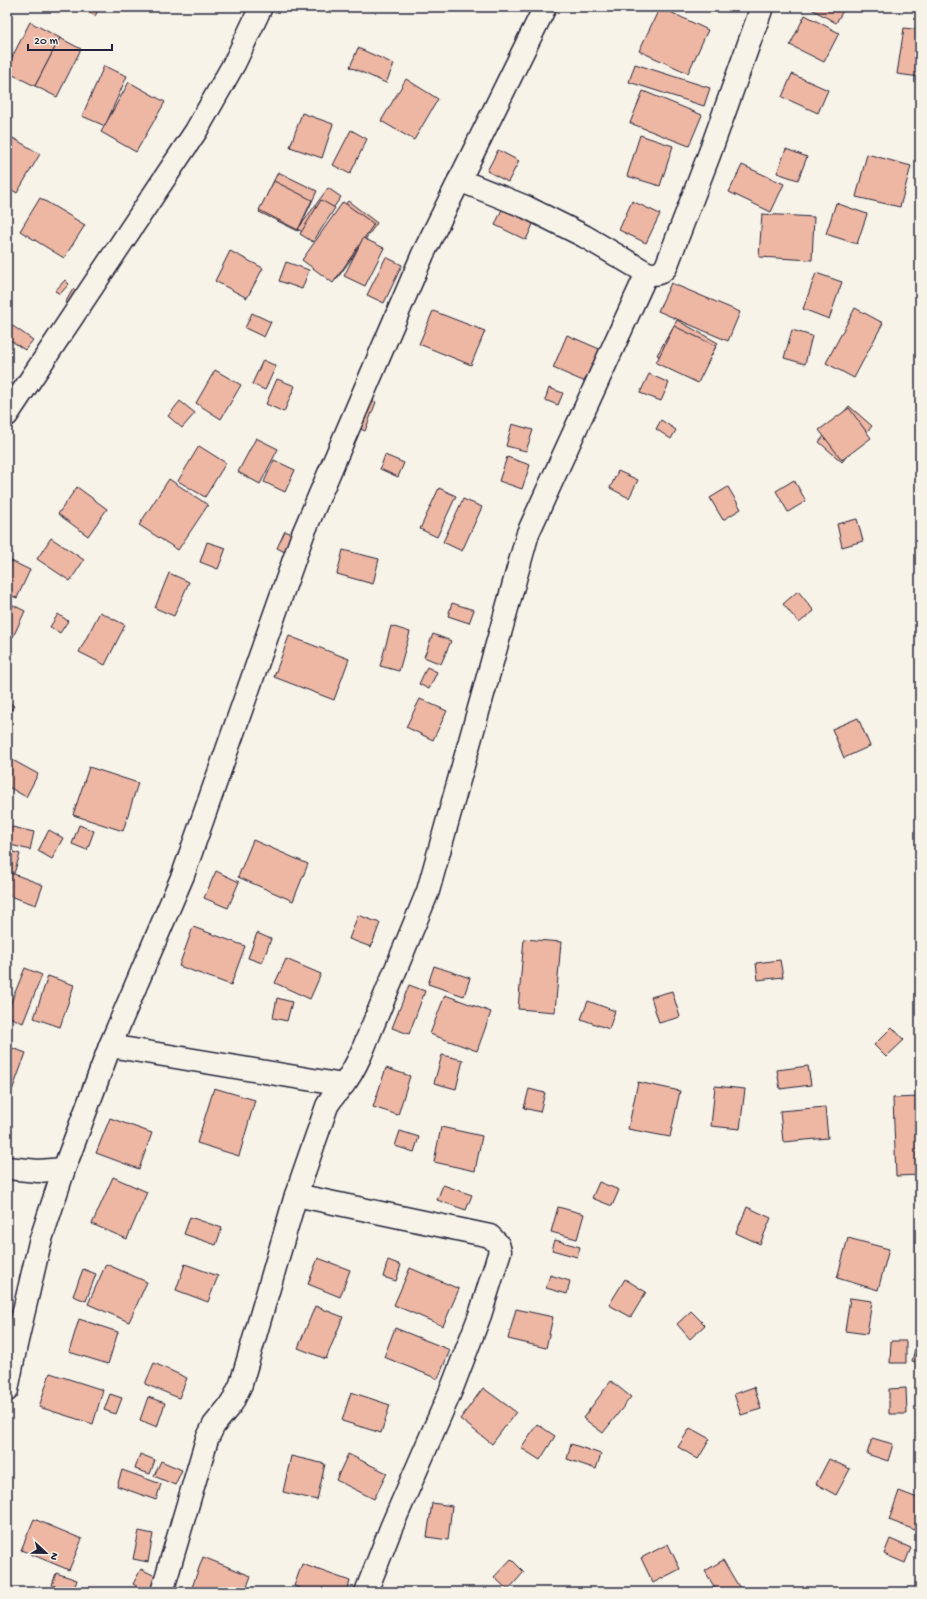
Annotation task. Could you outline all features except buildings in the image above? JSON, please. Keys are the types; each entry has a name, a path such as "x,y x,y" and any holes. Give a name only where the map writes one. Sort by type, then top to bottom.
{"street":[{"path":"7,416 196,131 234,62 261,7"},
{"path":"7,1390 40,1242 64,1168 110,1046 183,876 303,534 423,254 545,7"},
{"path":"459,180 526,207 584,236 647,273 654,275 661,273 666,267 709,155 762,7"},
{"path":"162,1592 207,1439 214,1425 232,1403 241,1384 296,1195 327,1106 334,1094 351,1074 361,1054 428,892 528,533 647,273"},
{"path":"110,1046 343,1085"},
{"path":"7,1168 38,1172 64,1168"},
{"path":"296,1195 490,1236 498,1244 500,1251 480,1315 452,1388 391,1528 366,1592"}]}
